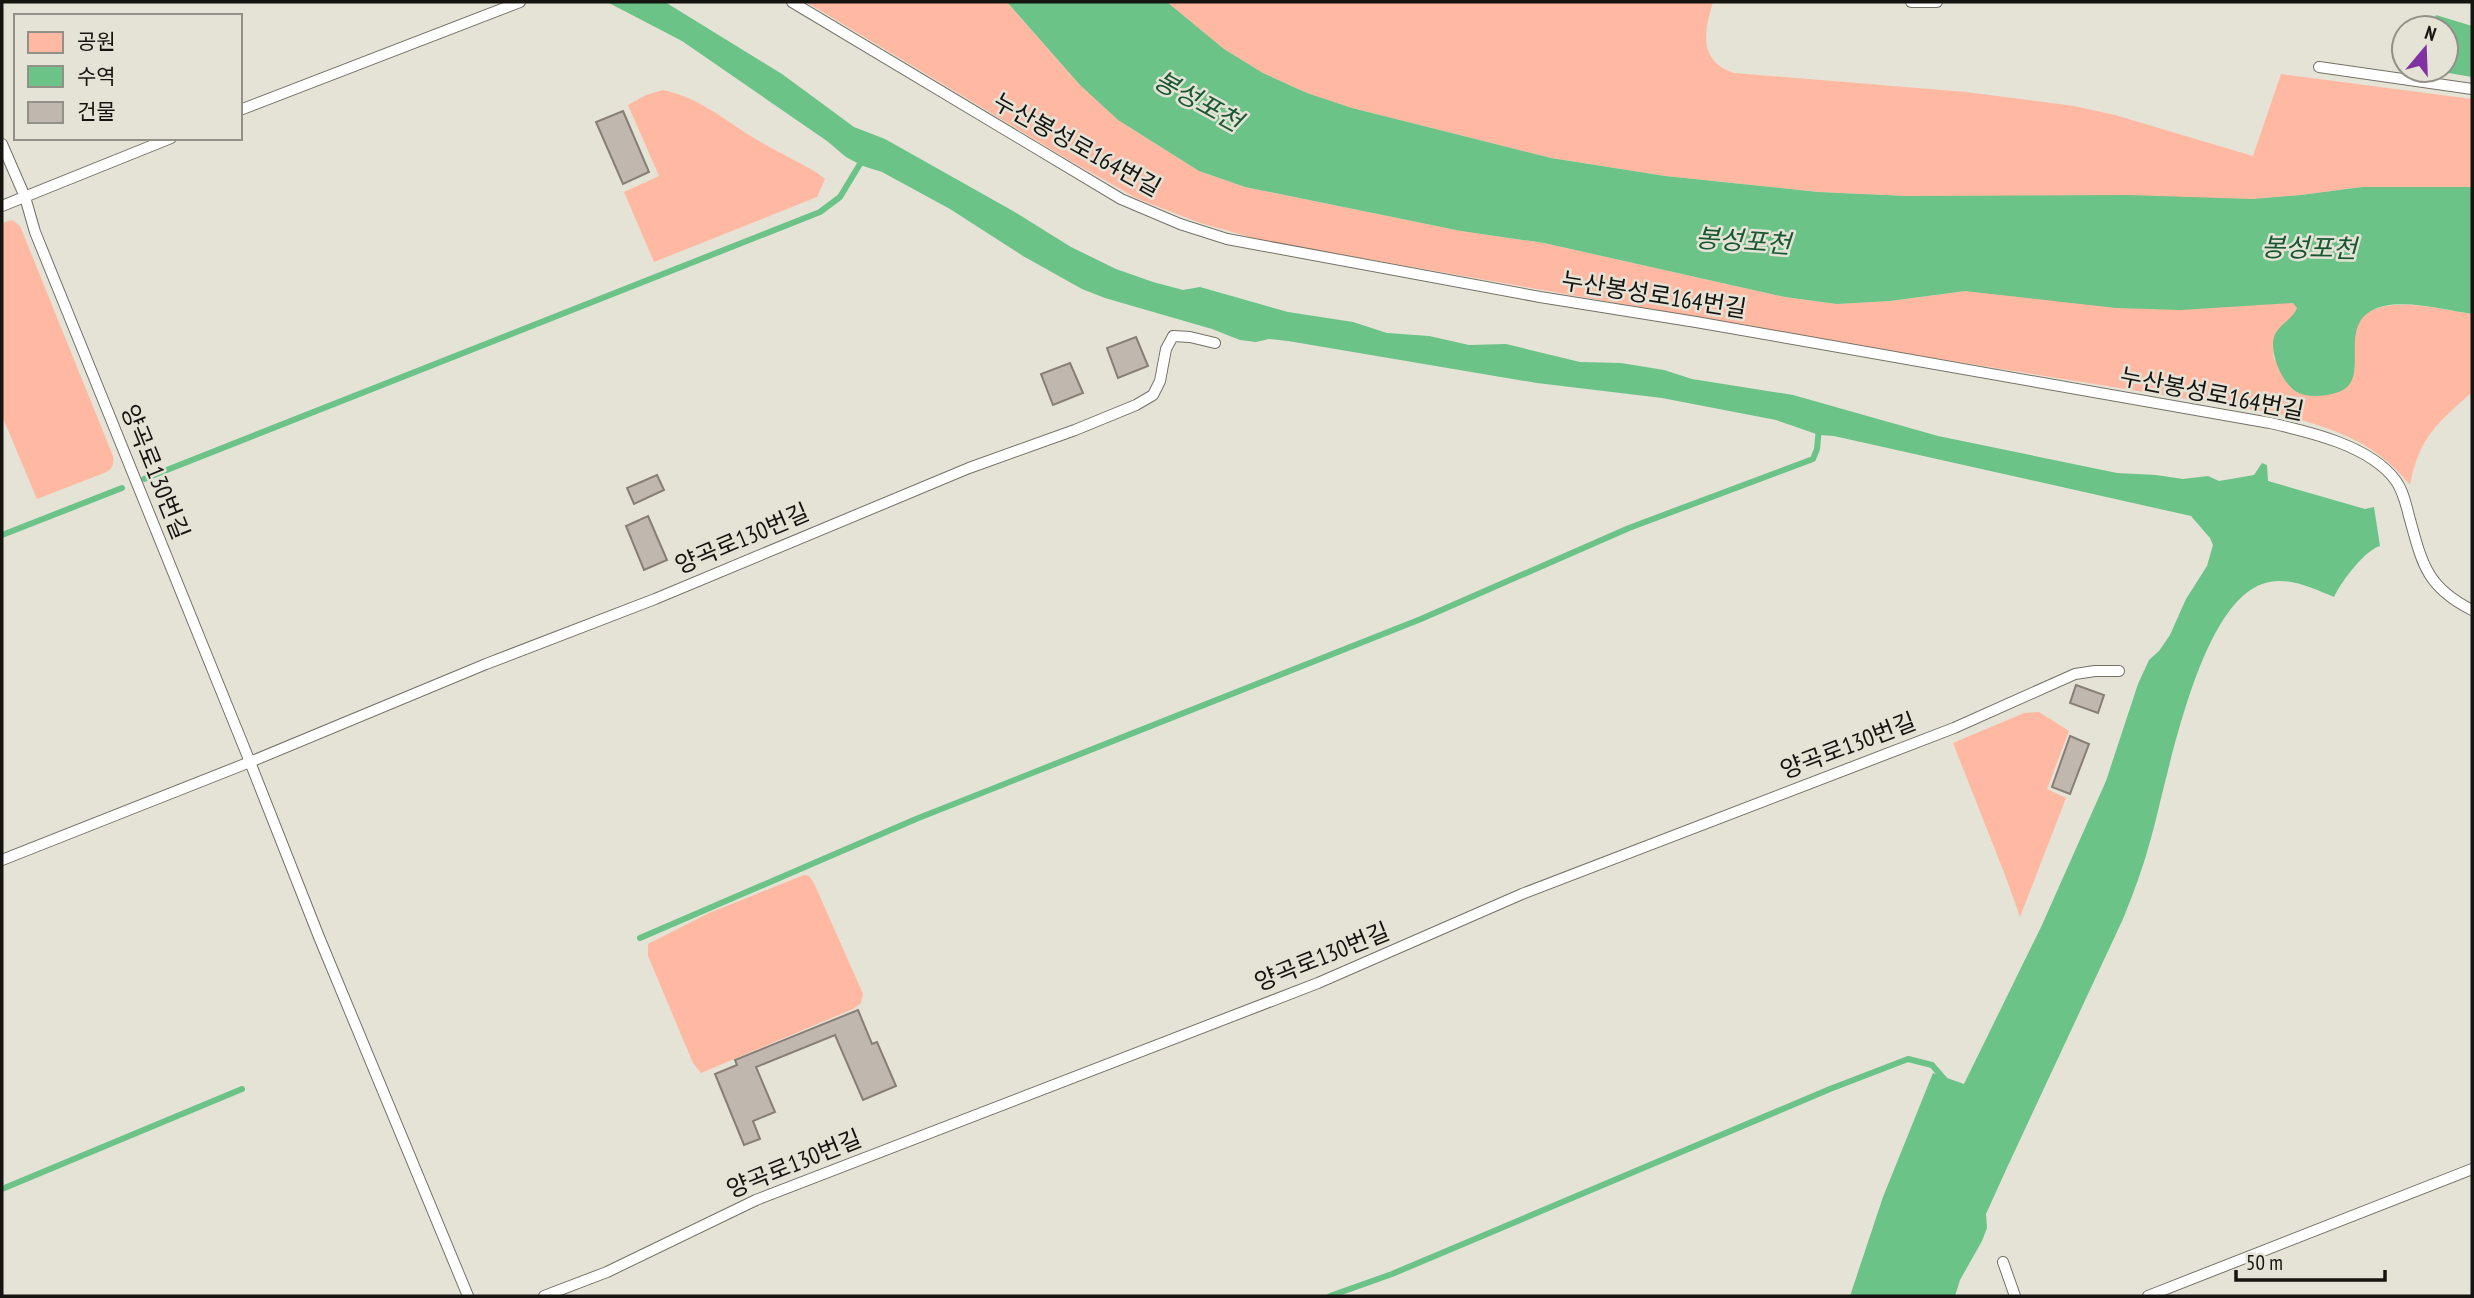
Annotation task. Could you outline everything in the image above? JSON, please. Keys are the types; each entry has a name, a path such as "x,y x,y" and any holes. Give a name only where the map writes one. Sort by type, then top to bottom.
{"lane":[{"path":"242,109 520,2"},
{"name":"누산봉성로164번길","path":"792,2 1121,199 1180,224 1227,239 1540,297 2270,423 2330,440 2370,458 2384,467 2397,482 2426,572 2450,597 2472,610"},
{"path":"1910,2 1937,2"},
{"path":"2319,67 2472,89"},
{"path":"2,206 166,140"},
{"name":"양곡로130번길","path":"2,144 25,197 35,233 319,937 468,1296"},
{"name":"양곡로130번길","path":"250,762 460,674 656,599 956,472 1124,410 1153,395 1160,381 1166,349 1173,336 1215,343"},
{"name":"양곡로130번길","path":"544,1296 607,1272 756,1200 1318,983 1534,890 1954,728 2075,674 2119,671"},
{"path":"2,860 250,762"},
{"path":"2148,1296 2472,1169"},
{"path":"2003,1262 2015,1296"}],"green space":[{"path":"806,2 1007,2 1080,85 1118,120 1199,171 1245,187 1461,231 1544,243 1785,297 1837,304 1890,301 1965,291 2293,303 2297,308 2274,342 2274,360 2355,369 2355,336 2358,325 2366,314 2393,305 2444,309 2472,314 2472,392 2431,432 2419,455 2410,485 2381,457 2349,437 2274,413 1878,349 1264,241 1200,223 1138,199"},
{"path":"1167,2 1713,2 1706,34 1709,53 1722,68 1734,73 1966,92 2074,106 2115,115 2253,156 2281,74 2472,99 2472,187 2362,187 2252,199 1905,196 1818,192 1665,176 1551,158 1352,108 1307,93 1263,73 1224,49"},
{"path":"663,90 698,103 757,140 816,172 825,179 817,197 654,262 624,192 659,176 628,105 646,95"},
{"path":"12,220 20,226 113,456 112,466 107,471 37,499 2,416 2,223"},
{"path":"2039,712 2069,731 2047,789 2066,798 2020,917 1953,743 2024,713"},
{"path":"804,875 809,876 814,883 863,994 861,1003 853,1009 701,1073 693,1063 648,956 648,944 709,913"}],"water":[{"path":"607,2 665,2 782,74 854,127 885,139 1071,247 1116,269 1153,282 1183,290 1200,287 1288,312 1353,322 1387,333 1429,336 1469,345 1506,344 1580,362 1621,363 1664,370 1692,379 1793,395 1938,436 2117,473 2183,479 2208,476 2219,481 2254,475 2262,463 2267,465 2268,481 2365,509 2374,507 2380,546 2361,560 2334,597 2290,582 2262,584 2240,599 2220,625 2203,659 2189,697 2148,848 2127,909 1986,1214 1987,1228 1960,1280 1955,1296 1850,1296 1883,1197 1933,1073 1964,1084 2042,925 2106,781 2138,684 2149,660 2170,635 2186,599 2207,566 2213,545 2191,516 1834,436 1819,435 1776,420 1662,398 1537,383 1288,341 1240,340 1212,329 1105,298 1082,289 1023,256 950,209 882,172 846,157 682,41"},
{"name":"봉성포천","path":"1007,2 1167,2 1224,49 1263,73 1307,93 1352,108 1551,158 1665,176 1818,192 1905,196 2127,195 2252,199 2362,187 2472,187 2472,314 2407,304 2371,311 2362,319 2357,329 2355,365 2349,385 2332,394 2308,396 2288,384 2275,360 2274,337 2297,308 2293,303 2181,310 2116,308 1965,291 1890,301 1837,304 1785,297 1544,243 1461,231 1245,187 1199,171 1118,120 1080,85"},
{"path":"2460,22 2472,26 2472,77 2460,75"}],"building":[{"path":"623,111 649,172 623,184 596,122"},
{"path":"1136,337 1148,366 1118,378 1107,348"},
{"path":"1070,363 1083,393 1053,405 1041,374"},
{"path":"657,475 664,490 634,504 627,488"},
{"path":"648,516 667,560 644,570 626,526"},
{"path":"2076,685 2104,695 2098,713 2070,703"},
{"path":"2070,736 2089,744 2070,794 2052,787"},
{"path":"858,1010 872,1044 877,1042 896,1086 863,1100 835,1035 756,1067 775,1112 753,1121 760,1139 744,1145 715,1074 737,1065 735,1060"}],"waterway":[{"path":"144,479 820,212 840,197 863,159"},
{"path":"640,938 916,819 1421,619 1629,528 1813,459 1819,427"},
{"path":"2,535 122,488"},
{"path":"1330,1296 1392,1274 1830,1089 1908,1059 1932,1065 1945,1080"},
{"path":"2,1189 242,1089"}]}
